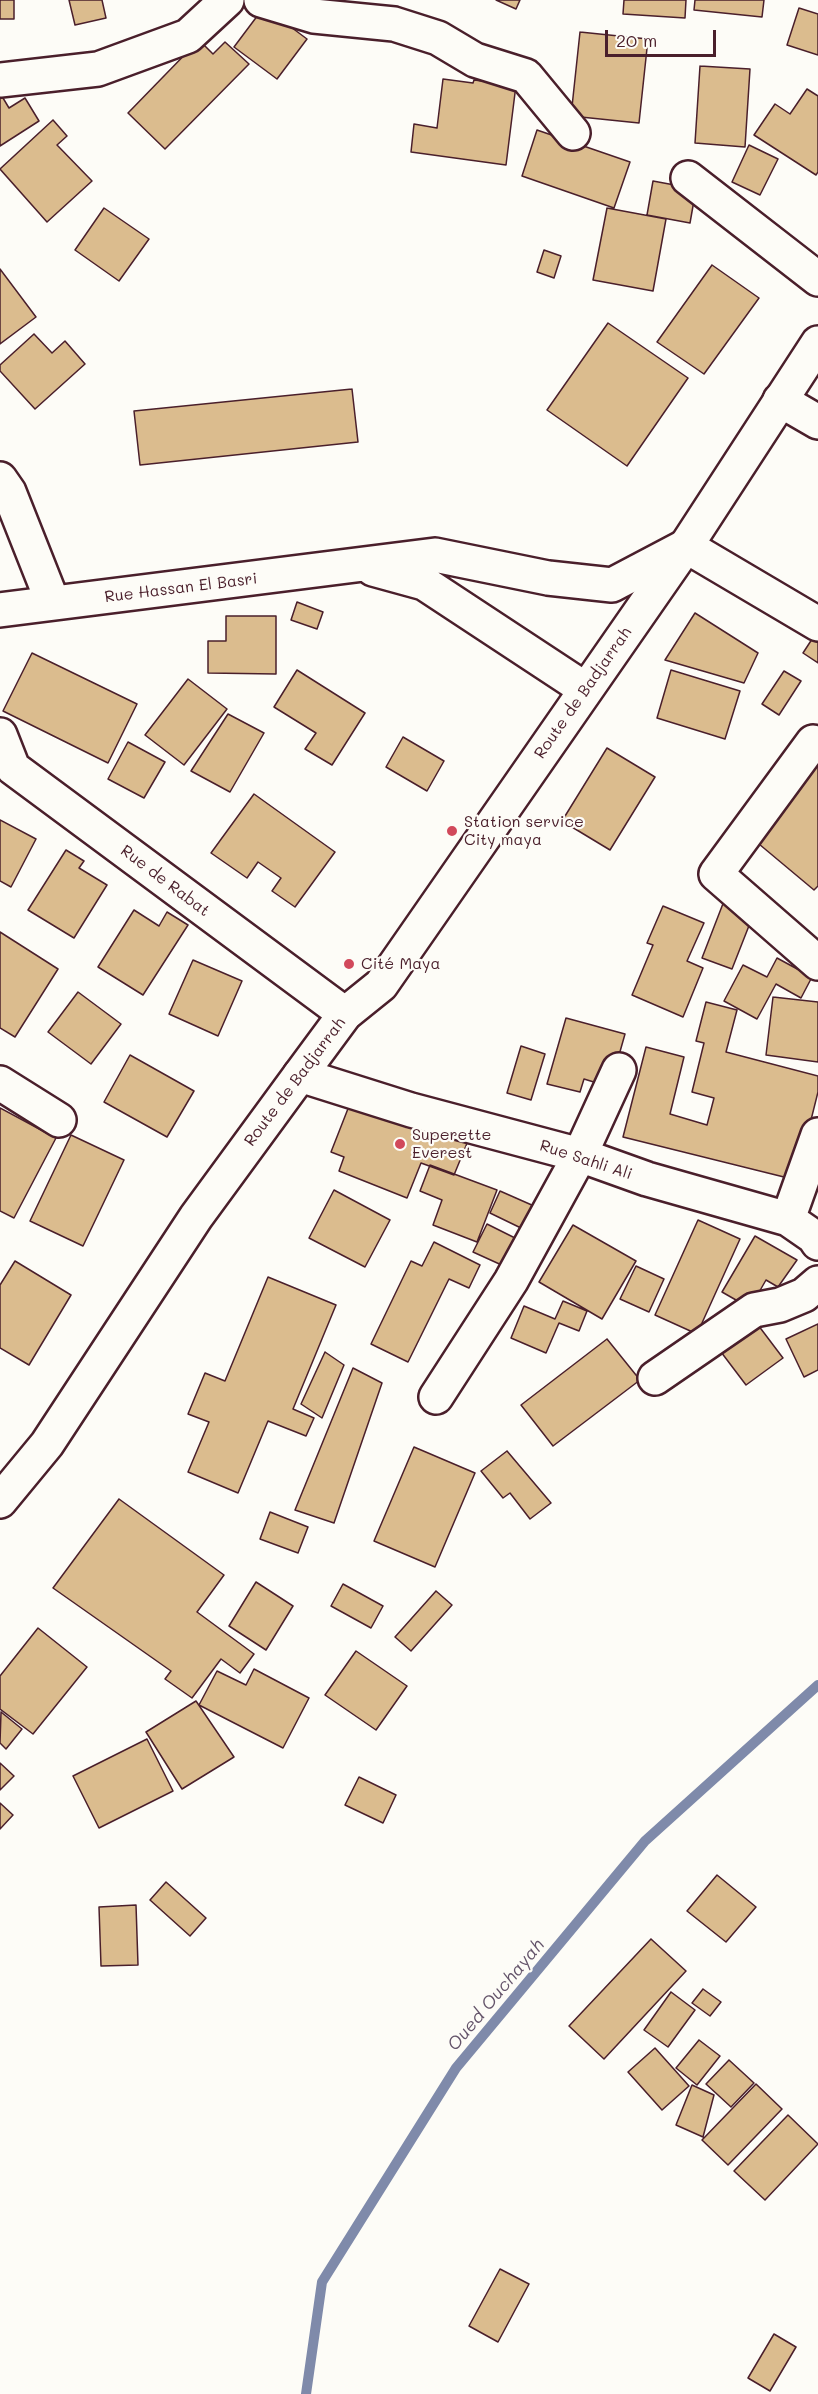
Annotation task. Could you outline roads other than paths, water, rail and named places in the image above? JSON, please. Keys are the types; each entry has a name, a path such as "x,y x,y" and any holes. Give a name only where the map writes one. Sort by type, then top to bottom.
{"street":[{"path":"0,80 98,69 188,36 227,0"},
{"path":"261,0 314,15 394,24 438,38 475,60 526,76 573,133"},
{"path":"688,178 818,279"},
{"name":"Route de Badjarrah","path":"0,1500 47,1444 196,1217 345,1014 381,985 686,546 818,343"},
{"path":"780,399 818,422"},
{"path":"0,479 9,492 53,603"},
{"path":"686,546 818,624"},
{"name":"Rue Hassan El Basri","path":"0,610 435,555 548,578 612,585 686,546"},
{"name":"Rue Hassan El Basri","path":"362,566 424,583 585,690"},
{"name":"Rue de Rabat","path":"0,735 14,768 345,1014"},
{"path":"813,742 716,874 818,963"},
{"path":"436,1397 511,1281 580,1155 619,1070"},
{"name":"Rue Sahli Ali","path":"300,1075 411,1110 580,1155 647,1179 788,1219 814,1237 818,1243"},
{"path":"0,1083 59,1120"},
{"path":"788,1219 818,1135"},
{"path":"655,1378 754,1310 780,1305 804,1295 818,1283"}],"waterway":[{"name":"Oued Ouchayah","path":"306,2394 322,2282 456,2068 645,1841 818,1685"}],"place":[{"name":"Station service City maya","path":"452,831"},
{"name":"Cité Maya","path":"349,964"},
{"name":"Superette Everest","path":"400,1144"}]}
